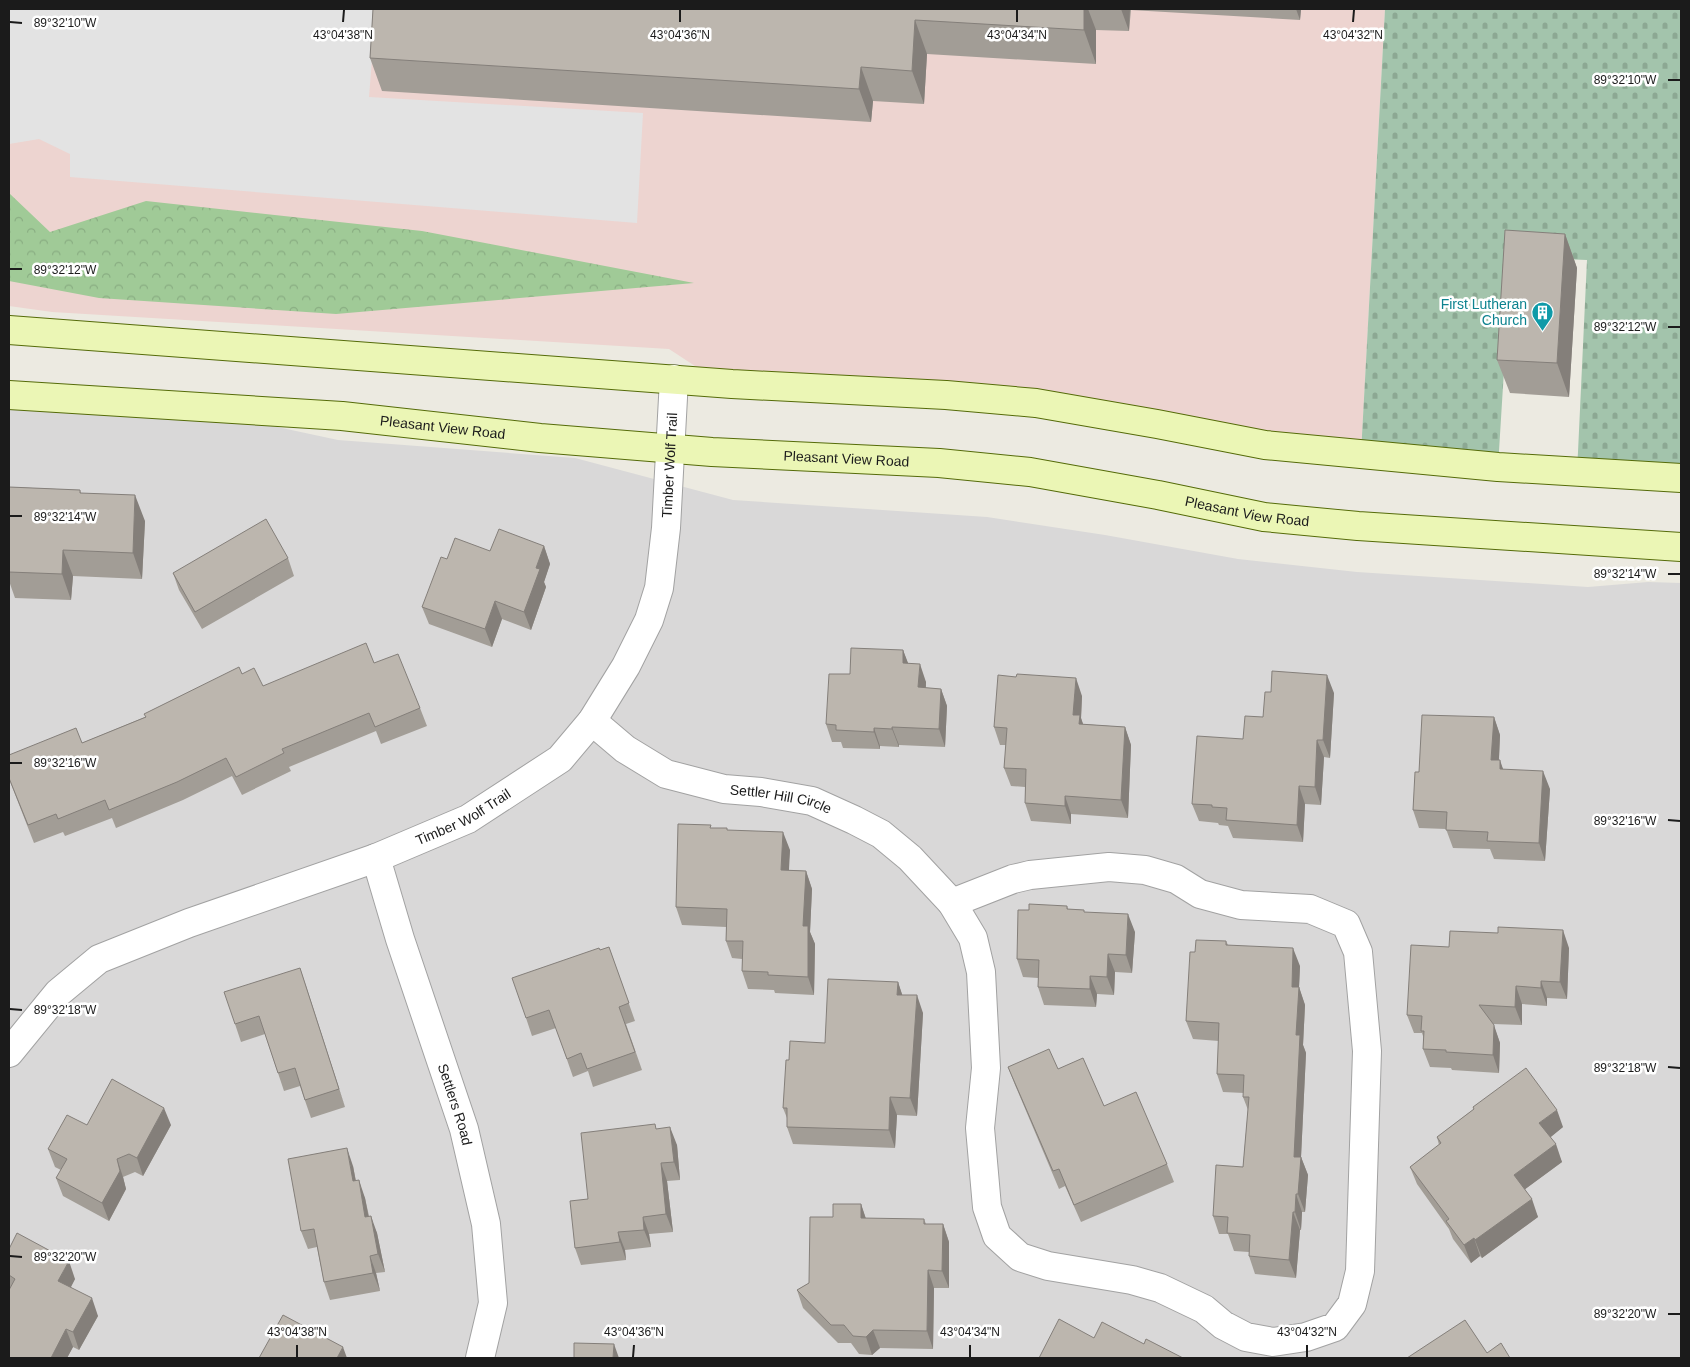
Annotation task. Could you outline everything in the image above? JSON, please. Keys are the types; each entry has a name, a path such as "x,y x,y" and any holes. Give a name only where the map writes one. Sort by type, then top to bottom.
{"main road":[{"path":"9,330 732,384 946,395 1036,403 1265,445 1498,467 1681,478"},
{"name":"Pleasant View Road","path":"9,395 342,416 540,438 670,448 939,463 1030,472 1158,495 1264,517 1368,526 1681,547"}],"street":[{"name":"Timber Wolf Trail","path":"9,1053 58,993 98,959 190,923 376,858 468,820 560,759 592,721 630,658 649,620 659,588 666,528 674,379"},
{"name":"Settler Hill Circle","path":"592,721 625,748 666,774 724,789 761,792 812,801 854,820 881,834 910,858 952,904 973,938 981,972 986,1068 980,1128 987,1207 997,1236 1020,1257 1048,1266 1132,1280 1160,1288 1204,1309 1223,1325 1246,1337 1273,1342 1306,1337 1335,1327 1352,1304 1360,1271 1367,1051 1358,952 1346,924 1310,909 1241,905 1200,894 1176,879 1152,872 1109,867 1030,875 1013,879 952,904"},
{"name":"Settlers Road","path":"376,858 400,939 464,1128 486,1224 492,1303 480,1358"}],"shaded area":[{"path":"9,9 1385,9 1361,454 1157,424 721,383 669,349 52,312 9,306"},
{"path":"9,9 376,9 369,97 643,113 637,223 70,177 70,154 39,139 9,144"},
{"path":"9,395 216,414 338,440 575,458 733,500 987,517 1105,535 1238,559 1357,572 1588,587 1648,582 1681,583 1681,1358 9,1358"}],"green space":[{"path":"1385,9 1681,9 1681,478 1577,473 1587,260 1511,257 1498,467 1361,454"},
{"path":"9,193 50,232 146,201 422,231 694,283 336,314 99,298 9,281"}],"building":[{"path":"373,9 1084,9 1084,30 915,20 912,71 861,67 859,89 370,58"},
{"path":"1505,230 1565,234 1557,363 1497,360"},
{"path":"9,487 80,490 80,493 135,495 133,553 63,550 62,574 9,572"},
{"path":"266,519 288,558 195,612 173,573"},
{"path":"499,529 544,546 536,568 540,569 524,612 495,601 485,629 422,607 441,557 447,559 455,538 490,551"},
{"path":"366,643 374,663 398,654 420,708 375,727 369,713 282,749 284,753 236,777 226,758 177,782 109,810 105,800 58,819 56,814 28,825 9,778 9,755 76,728 82,743 146,717 144,714 239,667 242,674 254,668 263,686"},
{"path":"851,648 903,650 903,663 920,664 918,687 941,689 939,729 892,727 892,729 874,728 874,732 836,730 836,725 826,724 829,674 850,674"},
{"path":"1272,671 1327,675 1323,740 1317,740 1315,787 1299,786 1297,825 1226,820 1227,808 1192,804 1197,736 1243,739 1245,716 1263,717 1265,692 1271,692"},
{"path":"1017,674 1076,678 1073,715 1080,715 1079,724 1125,727 1121,800 1065,796 1065,806 1025,803 1026,769 1004,768 1007,728 994,727 998,675 1016,677"},
{"path":"1422,715 1494,717 1491,760 1500,760 1500,769 1543,771 1539,843 1487,841 1488,832 1446,830 1447,812 1413,810 1415,772 1419,772"},
{"path":"678,824 711,825 710,828 727,828 727,830 783,832 781,870 806,871 803,926 808,926 808,977 768,975 768,972 742,971 743,941 726,941 727,909 676,907"},
{"path":"1029,904 1067,906 1067,909 1084,910 1084,912 1128,914 1126,955 1108,954 1107,977 1090,976 1090,989 1038,987 1039,960 1017,959 1018,910 1029,910"},
{"path":"1498,927 1563,930 1560,982 1541,981 1541,988 1516,986 1515,1007 1479,1005 1494,1025 1493,1055 1423,1049 1424,1031 1421,1031 1422,1016 1407,1015 1411,945 1449,947 1450,931 1498,933"},
{"path":"1196,940 1226,941 1226,945 1293,948 1292,987 1299,987 1296,1035 1300,1035 1294,1157 1301,1157 1298,1194 1296,1194 1295,1212 1293,1212 1289,1260 1249,1256 1250,1235 1227,1233 1228,1217 1213,1216 1216,1165 1243,1167 1249,1097 1243,1097 1244,1075 1217,1074 1219,1023 1186,1021 1190,952 1195,952"},
{"path":"609,947 629,1003 619,1007 635,1052 587,1069 581,1053 567,1059 549,1010 526,1018 512,978 599,948 600,950"},
{"path":"300,968 339,1089 305,1100 295,1068 278,1073 259,1016 235,1024 224,992"},
{"path":"828,979 898,982 897,995 917,995 910,1098 890,1097 889,1130 787,1127 787,1108 783,1108 786,1060 789,1060 790,1041 825,1043"},
{"path":"1049,1049 1058,1069 1083,1058 1104,1106 1136,1092 1167,1164 1074,1205 1059,1169 1053,1171 1008,1067"},
{"path":"1526,1068 1557,1110 1539,1123 1556,1144 1514,1175 1532,1199 1475,1240 1474,1238 1464,1245 1446,1221 1449,1219 1410,1167 1441,1143 1437,1137 1474,1109 1473,1107"},
{"path":"112,1079 164,1108 137,1158 129,1154 117,1159 120,1171 102,1203 56,1178 67,1159 48,1149 67,1115 87,1125"},
{"path":"655,1124 656,1129 670,1127 674,1162 661,1163 666,1214 643,1217 644,1230 618,1232 620,1242 575,1248 570,1201 588,1199 581,1133"},
{"path":"347,1148 353,1181 359,1180 365,1217 371,1216 378,1254 370,1256 373,1273 324,1282 314,1229 301,1231 288,1159"},
{"path":"833,1204 861,1204 861,1218 924,1219 924,1224 943,1224 942,1271 928,1270 927,1331 873,1330 866,1337 853,1336 844,1325 831,1325 797,1290 809,1283 810,1217 833,1217"},
{"path":"17,1233 69,1261 58,1281 92,1298 73,1332 66,1329 51,1358 9,1358 9,1290 15,1279 9,1275 9,1249"},
{"path":"283,1315 343,1347 337,1358 259,1358"},
{"path":"1059,1319 1094,1338 1102,1322 1144,1344 1146,1339 1183,1358 1039,1358"},
{"path":"1465,1320 1487,1353 1501,1343 1510,1358 1407,1358"},
{"path":"574,1343 614,1344 613,1358 574,1358"}],"place":[{"name":"First Lutheran Church","path":"1543,331"}]}
